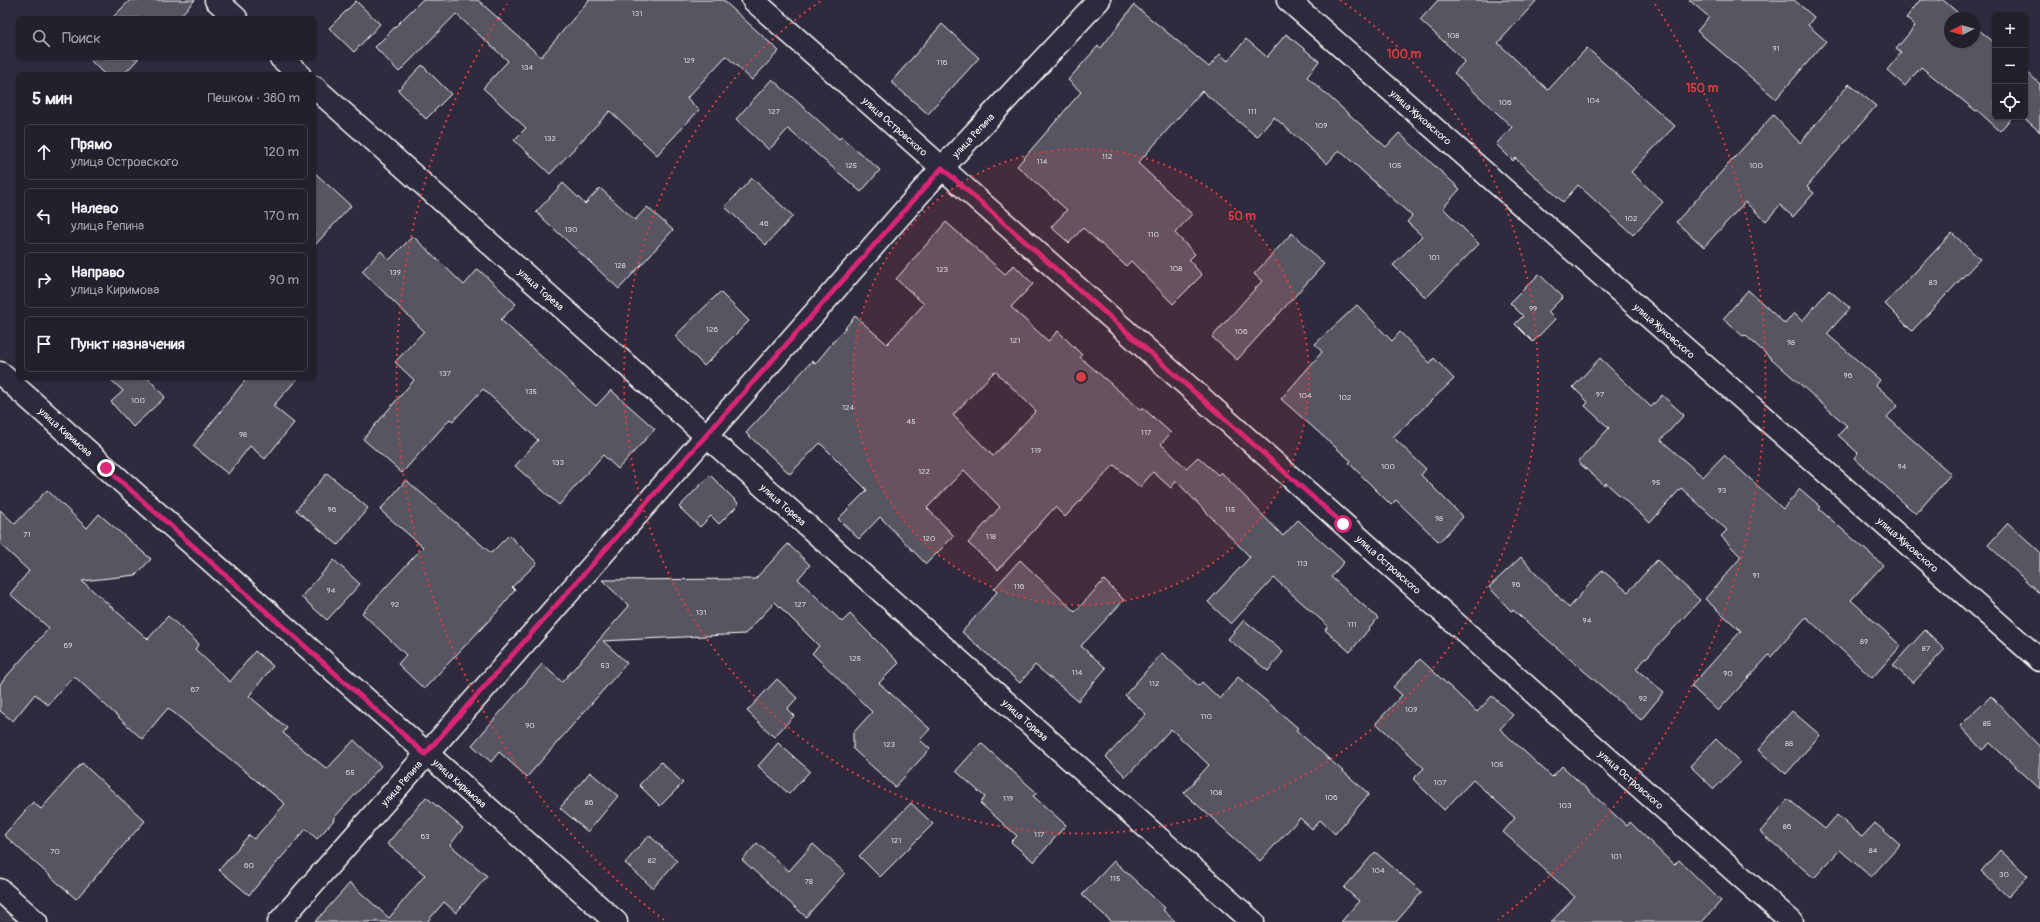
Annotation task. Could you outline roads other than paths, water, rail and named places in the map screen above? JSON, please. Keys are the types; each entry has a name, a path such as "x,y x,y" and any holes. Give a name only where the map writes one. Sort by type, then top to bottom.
{"street":[{"path":"216,0 234,16"},
{"name":"улица Островского","path":"753,0 1792,922"},
{"name":"улица Репина","path":"279,922 425,754 942,168 1100,0"},
{"name":"улица Жуковского","path":"1288,0 2040,660"},
{"path":"283,60 297,72"},
{"name":"улица Тореза","path":"316,89 1253,922"},
{"name":"улица Киримова","path":"0,373 425,754 616,922"},
{"path":"0,890 36,922"}]}
